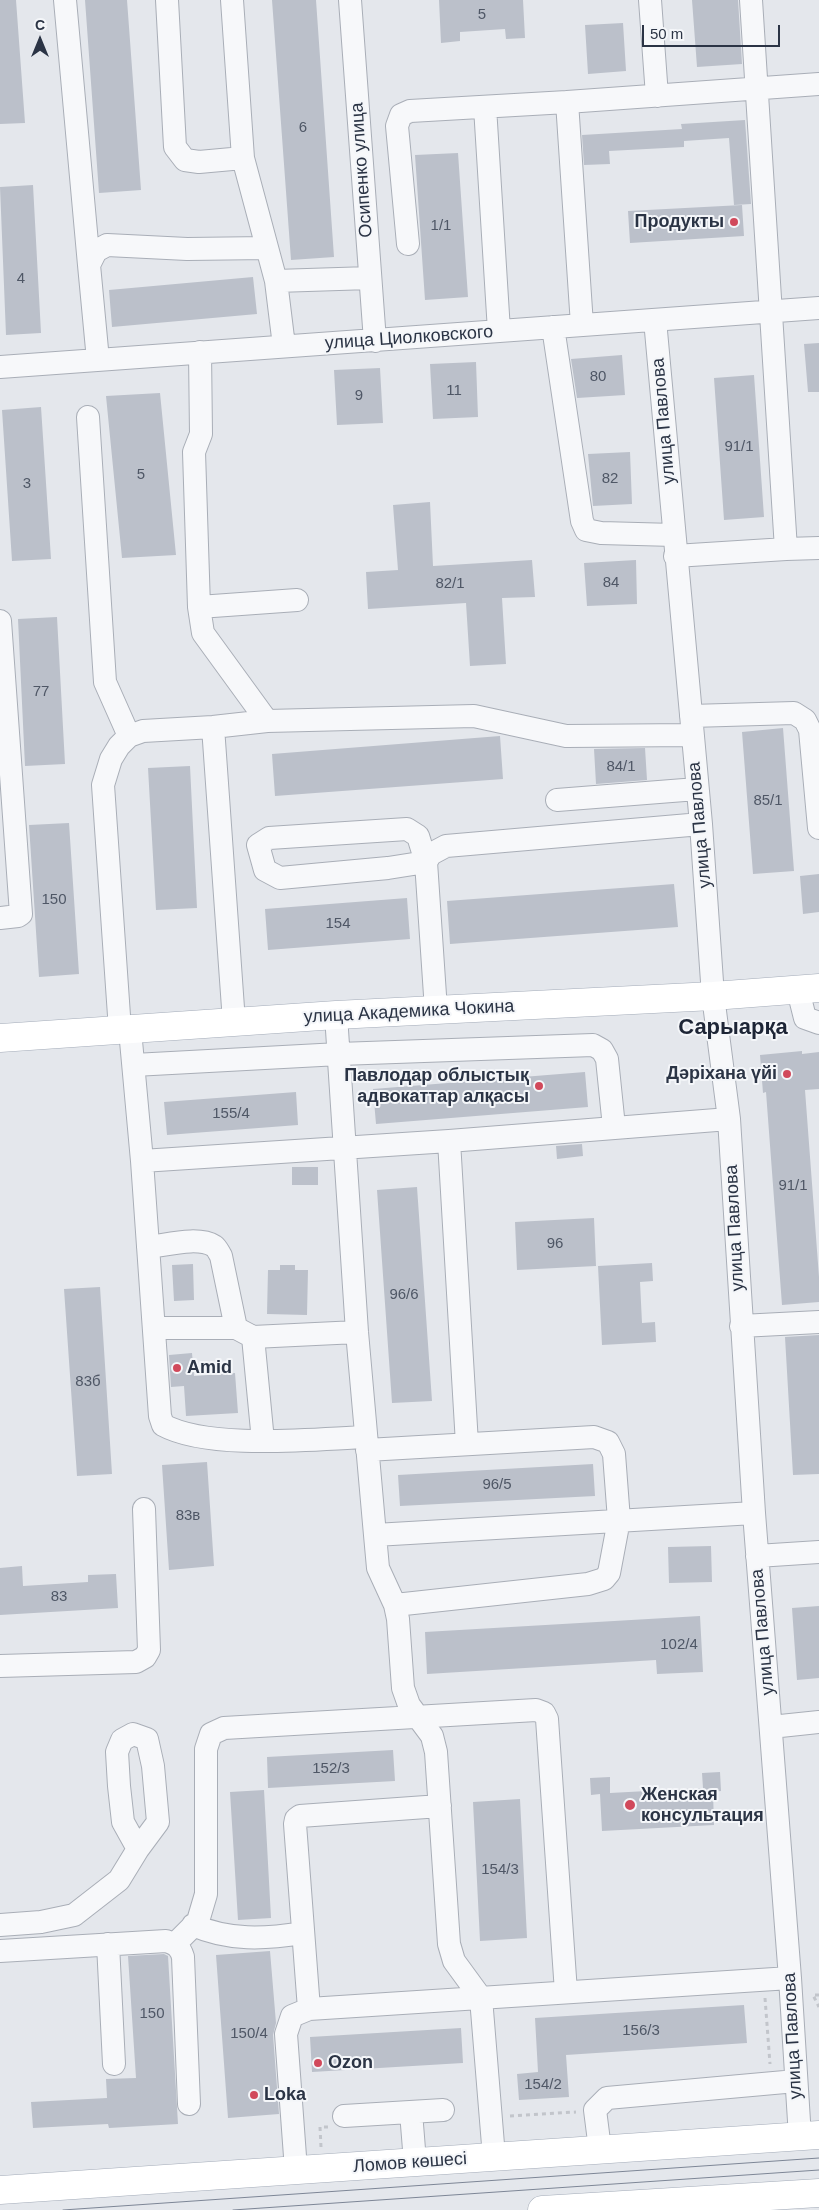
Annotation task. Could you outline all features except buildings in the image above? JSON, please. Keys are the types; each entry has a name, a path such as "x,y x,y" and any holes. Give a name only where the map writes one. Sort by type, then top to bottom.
{"main road":[{"name":"улица Академика Чокина","path":"0,1038 336,1015 713,996 808,989"},
{"name":"Ломов көшесі","path":"0,2190 809,2136"},
{"path":"542,2210 819,2193"}],"street":[{"path":"65,0 98,360"},
{"path":"168,0 175,148 185,160 243,158"},
{"path":"232,0 243,158 276,281 284,346"},
{"name":"Осипенко улица","path":"350,0 375,341"},
{"path":"650,0 657,96"},
{"path":"751,0 786,549"},
{"path":"408,244 397,126 400,115 410,111 819,84"},
{"path":"568,102 582,325"},
{"path":"485,107 499,331"},
{"path":"89,265 96,251 106,245 187,249 267,248"},
{"path":"276,281 370,278"},
{"name":"улица Циолковского","path":"0,367 819,308"},
{"name":"улица Павлова","path":"655,320 674,545 701,824 713,996 728,1119 757,1556 790,1978 796,2081 809,2136"},
{"path":"553,327 582,521 586,530 674,545 786,549 819,548"},
{"path":"200,352 201,434 194,452 199,607 203,633 267,721"},
{"path":"88,417 105,682 129,736"},
{"path":"199,607 297,600"},
{"path":"0,622 22,914 0,918"},
{"path":"395,1605 588,1584 604,1579 609,1573 619,1520 612,1447 602,1439 594,1437 467,1444 367,1444 218,1439 174,1431 163,1425 160,1416 134,1065 125,1030 103,785 111,759 119,746 129,736 143,731 212,727 267,721 474,716 566,736 692,725 794,713 805,720 810,730 819,828"},
{"path":"212,727 234,1022"},
{"path":"558,800 697,790"},
{"path":"436,1010 426,862 418,836 406,829 269,838 258,845 265,870 280,878 388,868 426,862 431,854 446,846 701,824"},
{"path":"808,989 805,1018 819,1023"},
{"path":"336,1015 357,1332 378,1568 395,1605 403,1688 409,1706 420,1717 432,1736 436,1752 449,1944 454,1961 480,1998 494,2157"},
{"path":"134,1065 339,1054 593,1045 602,1050 607,1059 614,1127"},
{"path":"142,1161 449,1141 728,1119"},
{"path":"449,1141 467,1444"},
{"path":"148,1247 194,1242 216,1247 225,1266 245,1332 263,1441"},
{"path":"741,1326 819,1322"},
{"path":"154,1328 245,1332 357,1332"},
{"path":"0,1666 136,1662 145,1657 150,1650 144,1509"},
{"path":"375,1535 754,1512"},
{"path":"757,1556 819,1552"},
{"path":"175,1944 198,1920 206,1894 206,1749 211,1734 224,1728 536,1710 544,1712 547,1719 566,1992"},
{"path":"770,1727 819,1722"},
{"path":"309,2009 296,1819 300,1816 440,1806"},
{"path":"0,1925 41,1922 74,1915 119,1880 138,1849"},
{"path":"193,1925 213,1934 245,1937 274,1937 303,1933"},
{"path":"0,1951 166,1941 175,1944 180,1949 183,1957 189,2104"},
{"path":"108,1944 114,2064"},
{"path":"296,2170 286,2034 292,2016 309,2009 790,1978"},
{"path":"600,2149 594,2110 607,2098 796,2081"},
{"path":"341,2121 443,2110"},
{"path":"411,2112 415,2162"}],"path":[{"path":"764,1980 771,2083"},
{"path":"819,1995 813,1995 819,2007"},
{"path":"490,2118 594,2110"},
{"path":"321,2150 320,2127 341,2121"}],"tram line":[{"path":"63,2210 819,2158"},
{"path":"233,2210 819,2170"}],"place":[{"name":"Продукты","path":"734,222"},
{"name":"Дәріхана үйі","path":"787,1074"},
{"name":"Павлодар облыстық адвокаттар алқасы","path":"539,1086"},
{"name":"Amid","path":"177,1368"},
{"name":"Женская консультация","path":"630,1805"},
{"name":"Ozon","path":"318,2063"},
{"name":"Loka","path":"254,2095"}],"district":[{"name":"Сарыарқа","path":"733,1028"}]}
